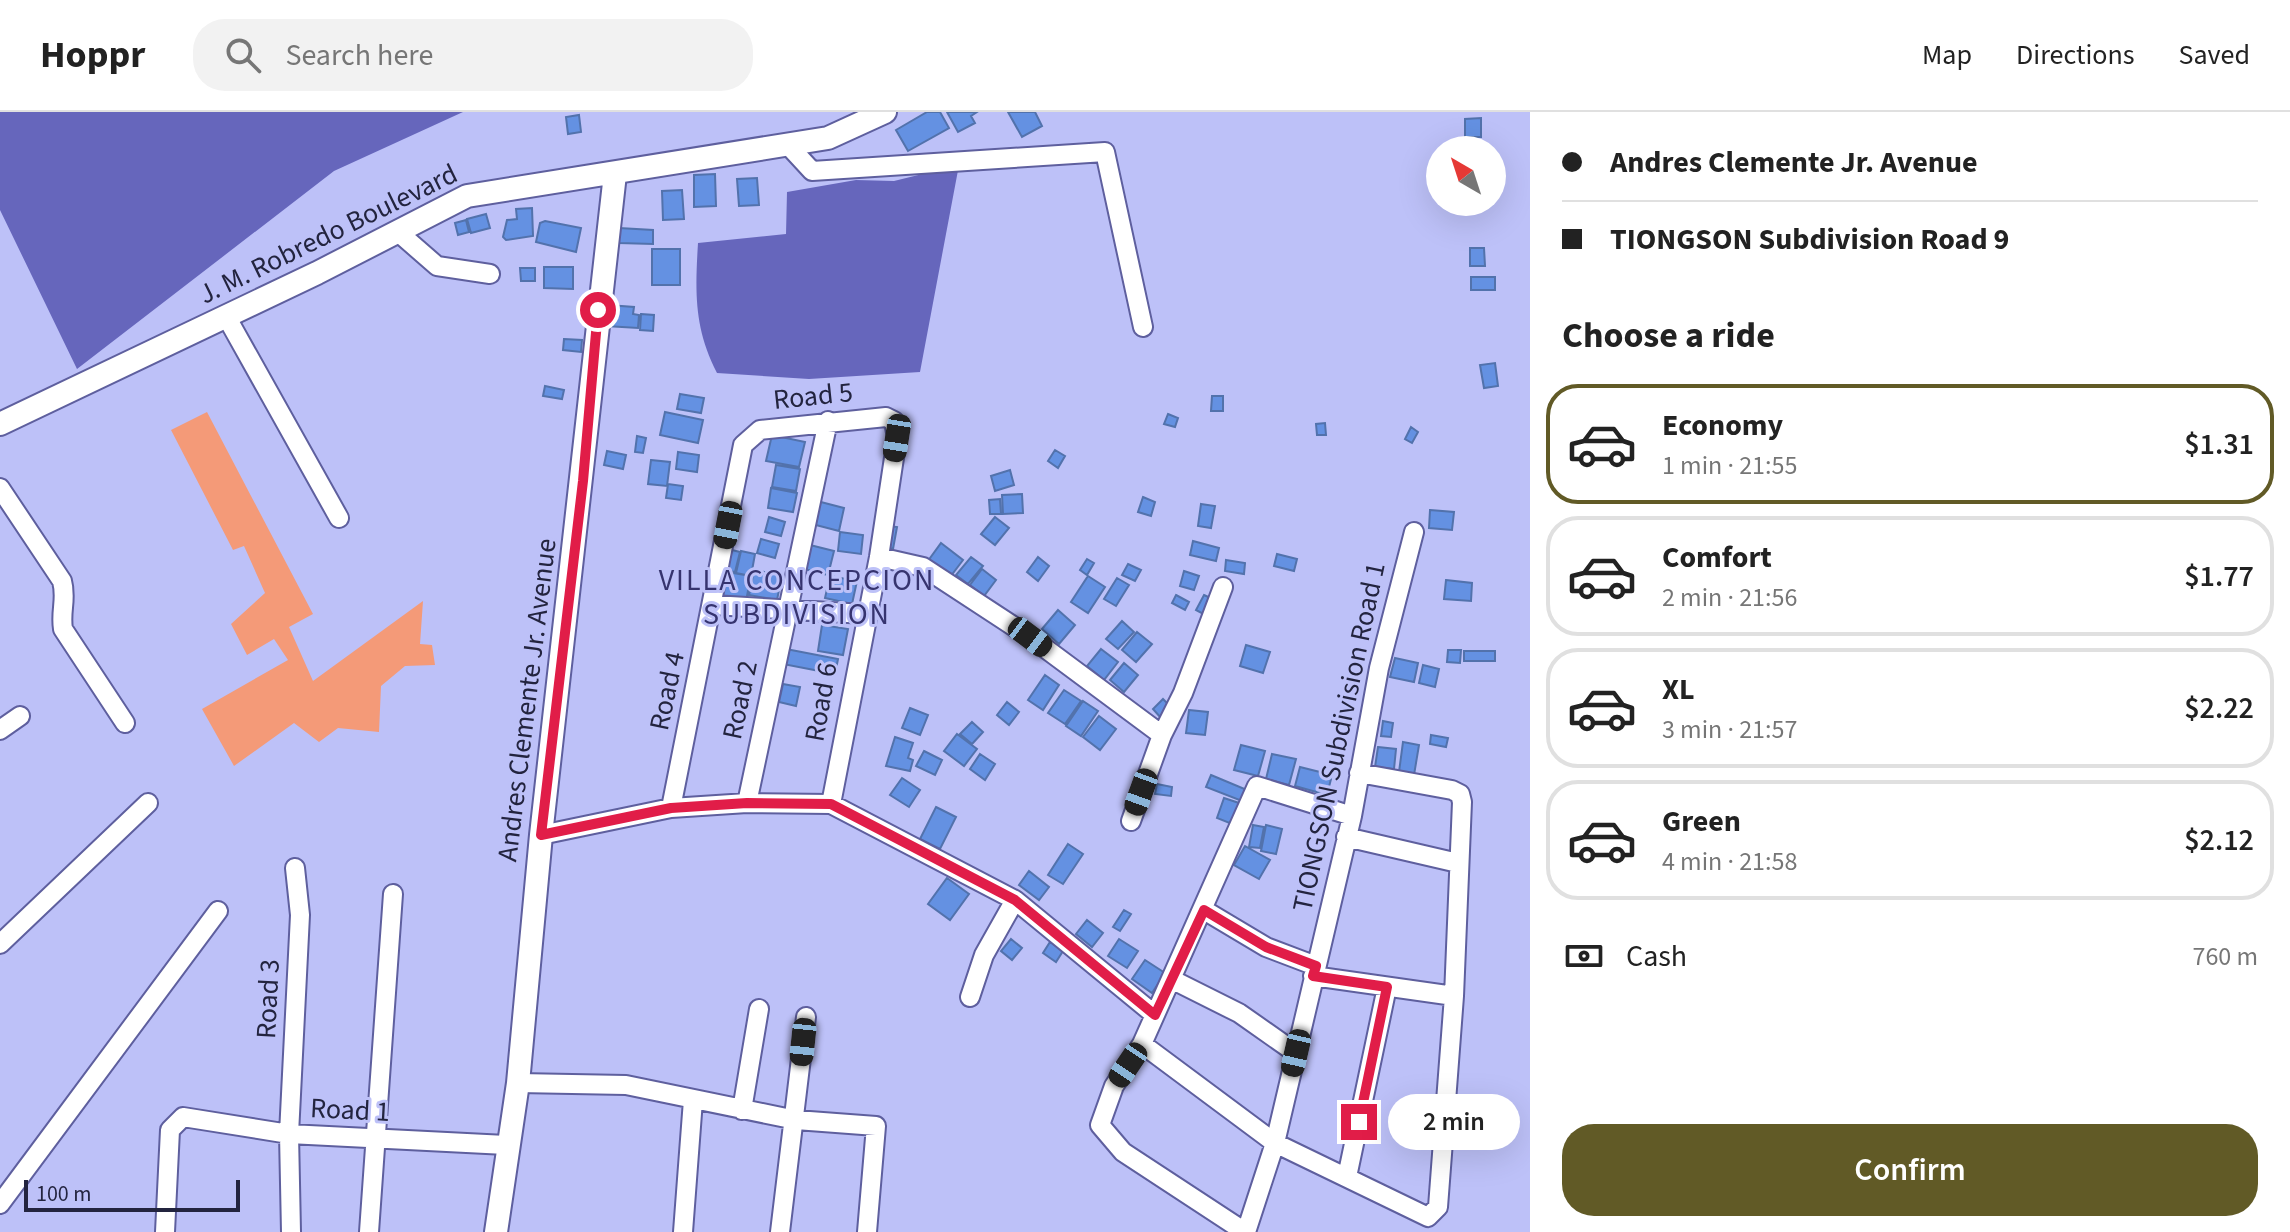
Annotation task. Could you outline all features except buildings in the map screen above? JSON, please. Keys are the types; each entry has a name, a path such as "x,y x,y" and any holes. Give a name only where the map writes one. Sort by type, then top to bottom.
{"main road":[{"name":"J. M. Robredo Boulevard","path":"0,424 467,196 828,138 885,112"},
{"name":"Andres Clemente Jr. Avenue","path":"496,1232 506,1145 518,1083 541,835 615,174"}],"street":[{"path":"788,145 812,171 1105,152 1143,327"},
{"path":"398,232 437,266 490,274"},
{"path":"226,316 339,518"},
{"name":"Road 5","path":"743,445 760,430 886,417 894,421"},
{"name":"Road 2","path":"747,803 828,421"},
{"name":"Road 6","path":"831,804 865,614 879,557 897,438 894,421"},
{"name":"Road 4","path":"671,808 743,445"},
{"path":"0,488 62,581 66,596 60,614 63,629 125,723"},
{"name":"TIONGSON Subdivision Road 1","path":"1246,1232 1256,1210 1275,1143 1352,816 1379,668 1414,532"},
{"path":"879,557 923,567 1030,637 1162,735"},
{"path":"1131,821 1162,735 1183,693 1223,587"},
{"path":"713,605 865,614"},
{"path":"0,730 20,716"},
{"path":"1142,1044 1275,1143 1428,1217 1434,1214 1454,996 1460,794 1359,773"},
{"path":"1246,1232 1123,1152 1100,1125 1114,1086 1142,1044 1173,980 1257,786 1352,816"},
{"path":"0,944 148,803"},
{"path":"541,835 671,808 747,803 831,804 1015,900 1155,1015"},
{"path":"1346,837 1458,863"},
{"name":"Road 3","path":"289,1134 300,915 295,868"},
{"path":"369,1232 393,894"},
{"path":"970,997 984,955 1015,900"},
{"path":"1204,910 1266,947 1315,971 1387,987 1454,996"},
{"path":"2,1199 218,911"},
{"path":"1173,980 1239,1013 1296,1053"},
{"path":"1347,1177 1387,987"},
{"path":"742,1110 759,1009"},
{"path":"780,1232 796,1120 806,1017"},
{"path":"518,1083 626,1085 796,1120 876,1126 867,1232"},
{"path":"683,1232 693,1100"},
{"path":"165,1232 170,1130 174,1122 183,1117 289,1134"},
{"name":"Road 1","path":"291,1232 289,1134 506,1145"}],"shaded area":[{"path":"0,112 463,112 334,171 77,369 0,210"},
{"path":"959,165 920,372 809,379 717,373 700,325 696,278 698,243 786,234 787,192 856,180 894,181"},
{"path":"207,412 313,614 289,627 313,681 423,601 420,644 432,645 435,665 405,666 381,686 379,732 338,728 319,742 294,723 234,766 202,709 288,660 274,639 247,655 231,624 265,593 244,546 233,550 171,430"}],"district":[{"name":"VILLA CONCEPCION SUBDIVISION","path":"797,597"}],"route":[{"path":"598,310 583,481 541,835 671,808 747,803 831,804 1015,900 1155,1015 1204,910 1266,947 1316,966 1313,976 1387,987 1359,1122"}]}
